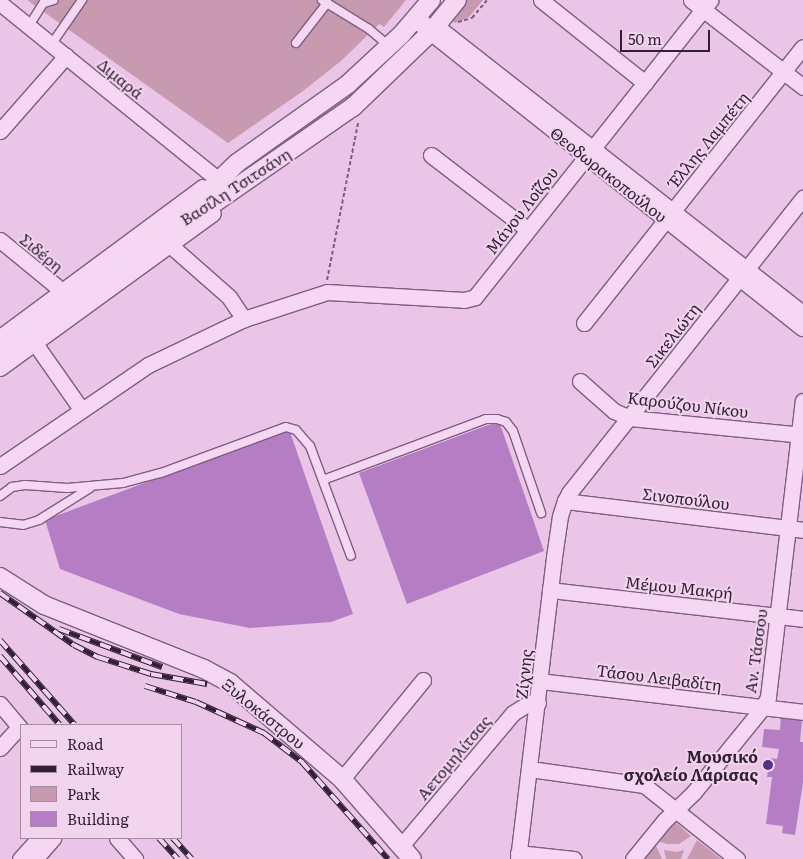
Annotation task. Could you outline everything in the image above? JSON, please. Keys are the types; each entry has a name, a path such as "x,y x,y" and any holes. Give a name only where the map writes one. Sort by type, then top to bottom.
{"street":[{"name":"Βασίλη Τσιτσάνη","path":"0,356 147,244 175,225 188,220 250,153 348,84 416,19 431,0"},
{"name":"Βασίλη Τσιτσάνη","path":"0,337 196,193 221,184 353,107 434,28 457,0"},
{"path":"541,0 645,83"},
{"name":"Διμαρά","path":"0,3 221,184"},
{"path":"702,3 803,87"},
{"name":"Μάνου Λοΐζου","path":"327,292 470,299 479,293 527,229 645,83 702,3"},
{"name":"Θεοδωρακοπούλου","path":"416,19 434,28 670,214 744,273 803,327"},
{"name":"Έλλης Λαμπέτη","path":"584,323 803,48"},
{"path":"0,131 66,56"},
{"path":"431,154 527,229"},
{"path":"0,368 215,211 221,184"},
{"name":"Σικελιώτη","path":"567,497 802,202"},
{"name":"Σιδέρη","path":"0,240 62,291"},
{"path":"170,245 229,297 244,320"},
{"path":"744,273 803,312"},
{"path":"0,466 148,365 244,320 327,292"},
{"path":"34,342 82,409"},
{"name":"Καρούζου Νίκου","path":"580,381 614,411 630,418 801,435"},
{"name":"Αν. Τάσσου","path":"633,859 694,792 763,707 770,687 778,616 795,529 803,401"},
{"name":"Σινοπούλου","path":"567,497 795,529"},
{"name":"Ζίχνης","path":"518,856 560,516 567,497"},
{"name":"Ξυλοκάστρου","path":"0,577 29,597 52,609 204,669 224,679 342,779 407,852"},
{"name":"Μέμου Μακρή","path":"550,590 803,619"},
{"path":"342,779 423,680"},
{"name":"Τάσου Λειβαδίτη","path":"540,681 803,712"},
{"name":"Αετομηλίτσας","path":"407,852 513,713 530,703 538,703"},
{"path":"0,704 20,728 0,748"},
{"path":"530,769 640,784 737,859"},
{"path":"20,859 38,839"},
{"path":"34,859 53,839"},
{"path":"118,839 135,859"},
{"path":"518,856 574,859"}],"lane":[{"path":"28,26 44,1 54,0"},
{"path":"51,44 82,0"},
{"path":"296,43 325,2 369,29 389,46"},
{"path":"323,480 486,419 497,419 506,422 513,431 541,513"},
{"path":"0,496 12,487 25,485 90,488 123,483 161,473 286,427 296,430 310,446 351,556"},
{"path":"0,522 22,525 39,520 90,488"}],"path":[{"path":"327,292 327,272 359,115"}],"green space":[{"path":"27,0 406,0 384,27 379,24 341,61 303,91 228,143"},
{"path":"465,0 483,0 469,17 455,23 450,19"},
{"path":"411,34 415,37 382,73 331,113 259,164 256,160 328,110 378,70"},
{"path":"674,821 691,836 679,844 667,844 657,841"},
{"path":"697,840 721,859 687,859"},
{"path":"655,843 662,859 642,859"},
{"path":"664,850 676,852 684,850 681,859 666,859"}],"building":[{"path":"499,421 544,551 407,604 359,473"},
{"path":"289,429 353,614 331,622 250,628 179,614 60,569 45,520"},
{"path":"781,716 802,719 800,742 803,742 803,782 795,835 782,833 783,826 766,824 772,777 767,777 770,758 777,759 779,749 762,747 764,729 780,730"}],"railway":[{"path":"0,593 74,645 98,657 151,674 207,684"},
{"path":"59,629 162,667"},
{"path":"0,640 74,724"},
{"path":"0,656 59,724"},
{"path":"145,686 196,702 264,733 302,762 388,859"},
{"path":"160,839 178,859"},
{"path":"174,839 192,859"}],"place":[{"name":"Μουσικό σχολείο Λάρισας","path":"768,765"}]}
